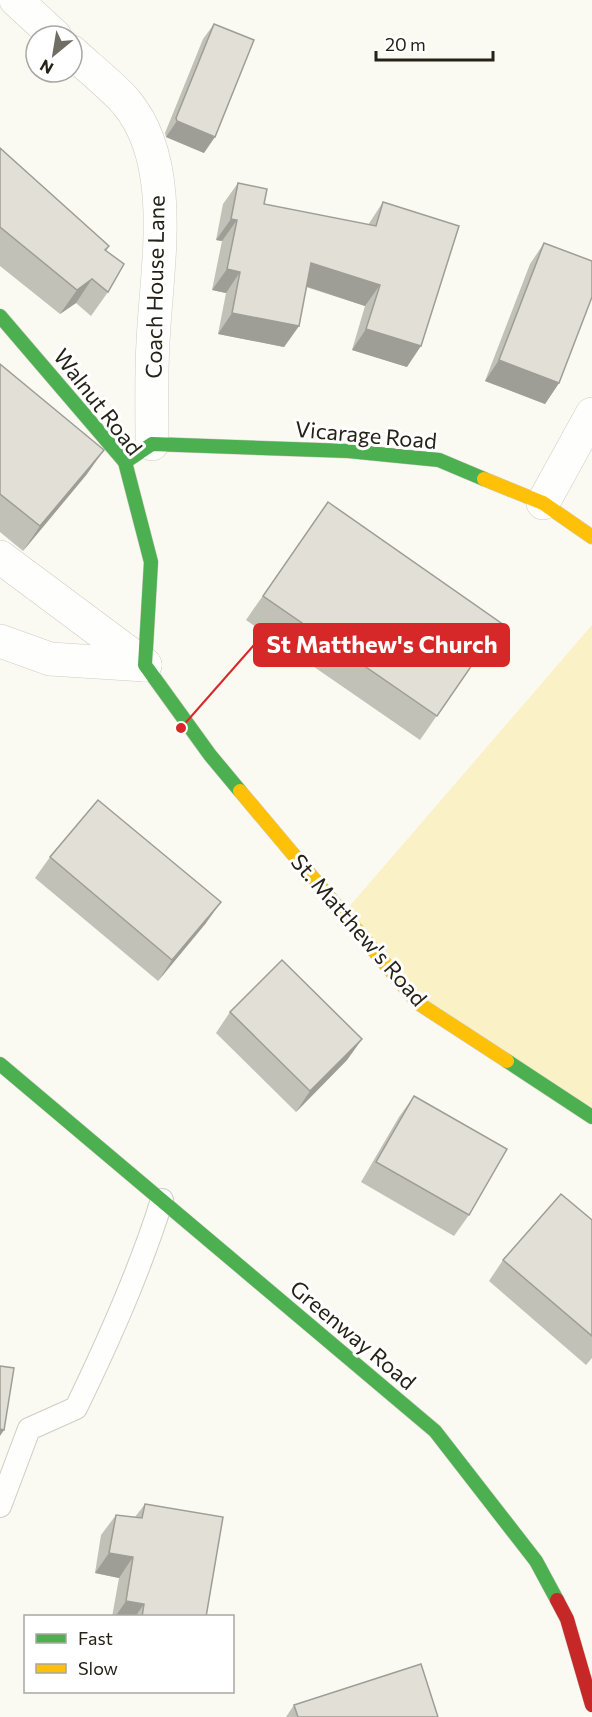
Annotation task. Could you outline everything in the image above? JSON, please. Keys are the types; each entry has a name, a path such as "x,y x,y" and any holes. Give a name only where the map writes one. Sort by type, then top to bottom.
{"street":[{"path":"16,0 42,24"},
{"name":"Coach House Lane","path":"84,63 126,103 143,132 156,166 160,237 152,344 152,444"},
{"name":"Walnut Road","path":"0,316 66,390 124,462 151,562 145,664"},
{"path":"543,503 592,414"},
{"path":"124,462 152,444"},
{"name":"Vicarage Road","path":"152,444 348,451 439,460 543,503 592,537"},
{"path":"0,557 145,664"},
{"path":"0,641 50,659 145,664"},
{"name":"St. Matthew's Road","path":"145,664 210,755 418,1003 592,1117"},
{"name":"Greenway Road","path":"0,1064 435,1431 536,1562 567,1619 592,1705"}],"lane":[{"path":"0,1506 29,1429 76,1408 117,1324 145,1256 162,1200"}],"shaded area":[{"path":"592,625 592,1117 418,1003 342,915"}],"building":[{"path":"214,24 254,40 215,137 177,121 176,118"},
{"path":"0,148 109,246 105,250 124,264 108,292 92,279 77,290 0,227"},
{"path":"238,183 267,189 264,204 376,226 383,202 459,226 421,346 366,329 380,285 311,263 299,326 232,313 240,272 227,269 237,220 231,219"},
{"path":"544,243 592,261 592,297 559,383 499,360"},
{"path":"0,364 104,450 40,526 0,494"},
{"path":"328,502 501,623 437,716 263,596"},
{"path":"98,800 221,902 172,960 50,857"},
{"path":"282,960 362,1039 310,1091 230,1012"},
{"path":"414,1096 507,1149 469,1215 376,1162"},
{"path":"561,1194 592,1220 592,1336 503,1260"},
{"path":"0,1366 14,1368 4,1430 0,1429"},
{"path":"145,1504 223,1517 206,1615 142,1615 144,1604 126,1601 133,1557 109,1553 116,1515 142,1518"},
{"path":"421,1664 438,1717 298,1717 294,1705"}],"traffic: fast":[{"path":"0,316 125,462 151,562 145,665 210,755 240,791"},
{"path":"125,462 152,444 348,451 439,460 484,479"},
{"path":"507,1061 592,1117"},
{"path":"0,1064 435,1431 536,1561 557,1600"}],"traffic: slow":[{"path":"484,479 543,503 592,537"},
{"path":"240,791 418,1003 507,1061"}],"traffic: jam":[{"path":"557,1600 567,1619 592,1705"}],"place":[{"name":"St Matthew's Church","path":"181,728"}]}
